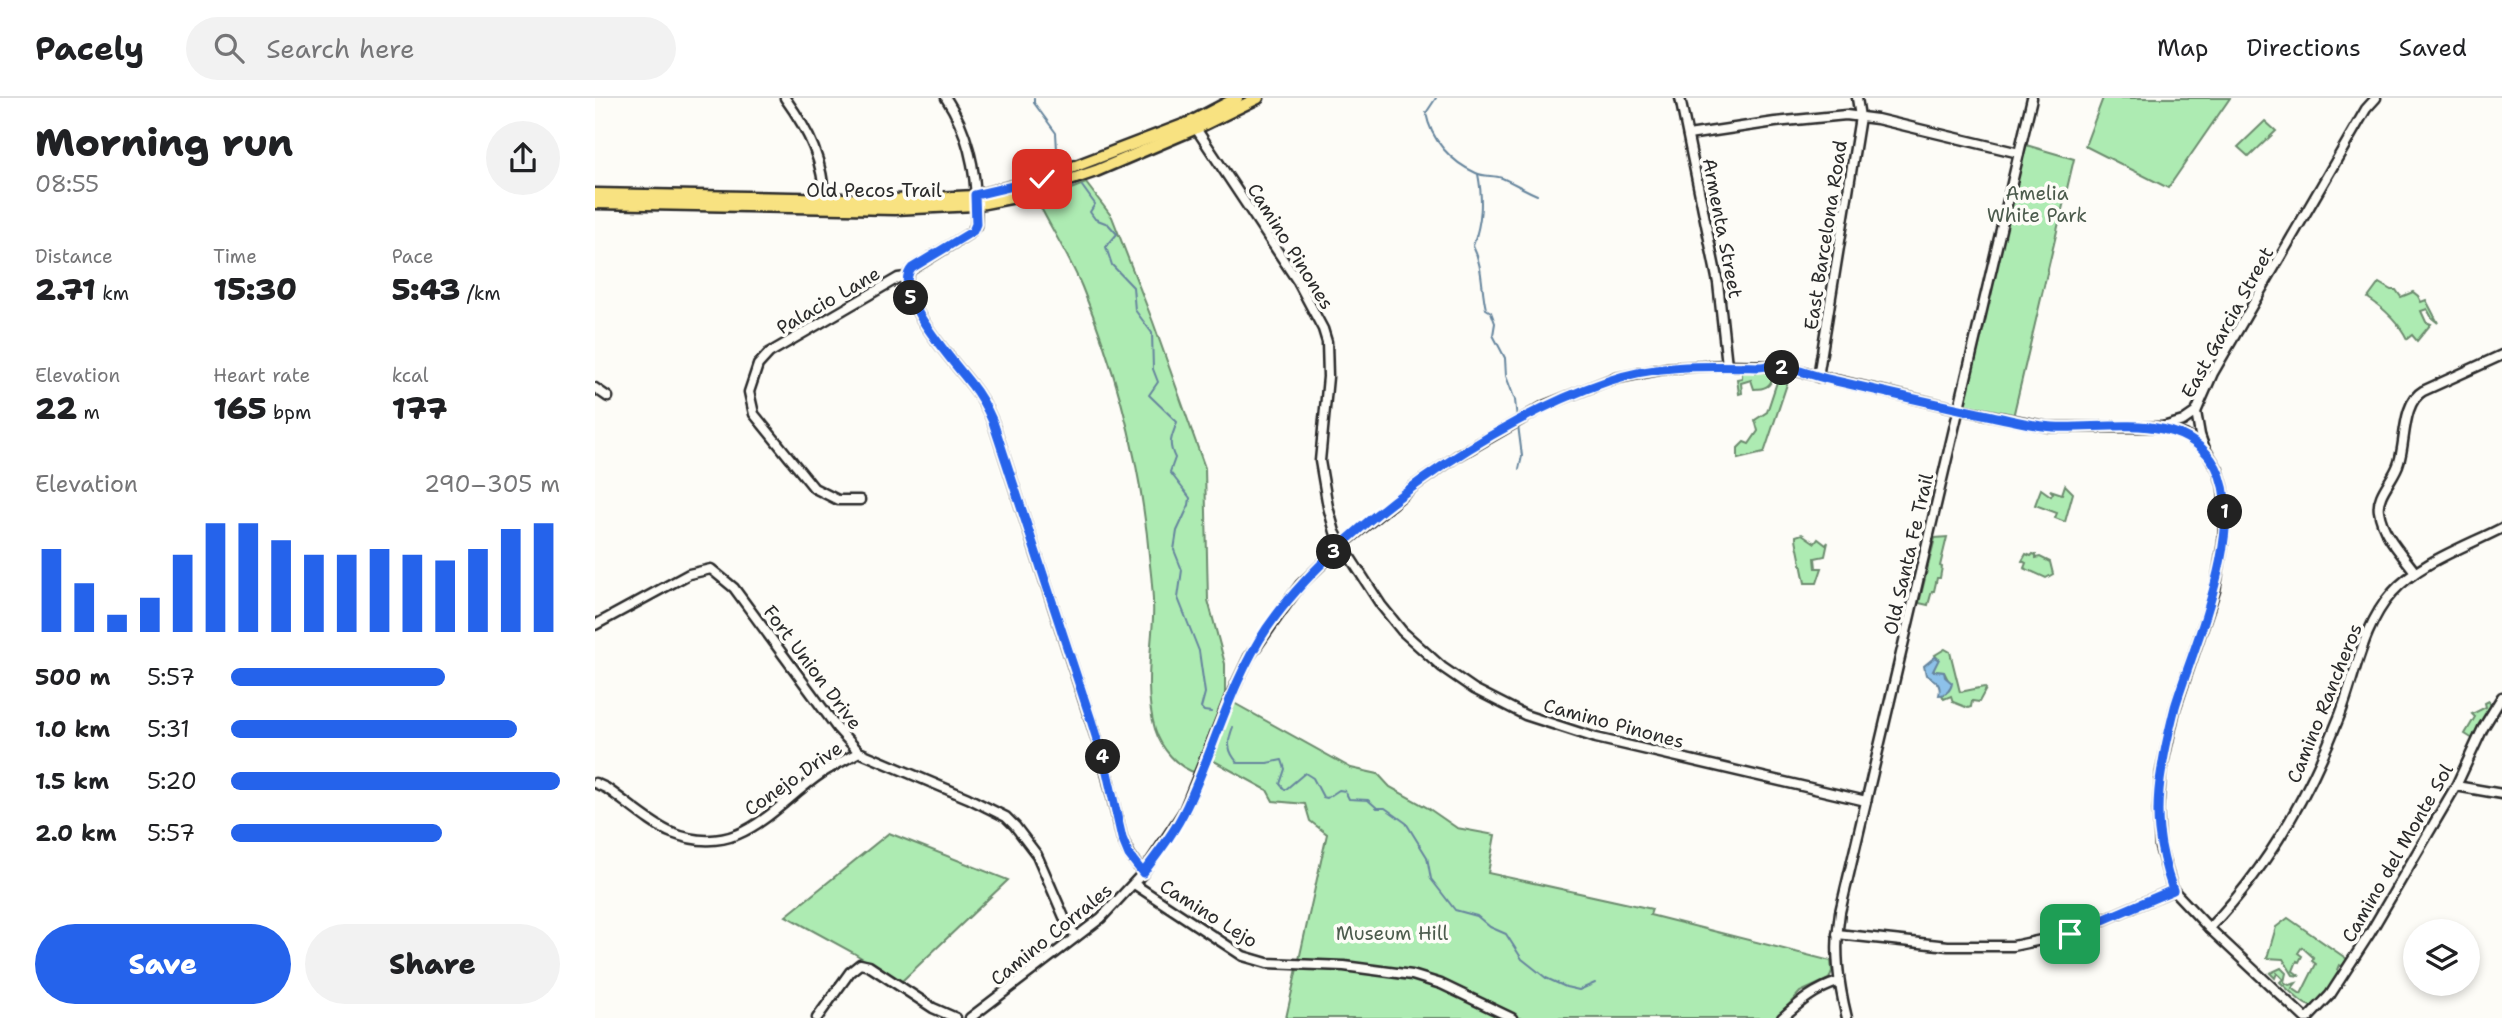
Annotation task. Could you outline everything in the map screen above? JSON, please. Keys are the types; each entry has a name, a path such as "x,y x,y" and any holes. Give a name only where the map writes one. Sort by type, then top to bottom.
{"main road":[{"name":"Old Pecos Trail","path":"1194,125 1237,98"},
{"name":"Old Pecos Trail","path":"595,194 916,209 1046,189 1258,98"},
{"name":"Old Pecos Trail","path":"595,202 825,203"}],"street":[{"path":"785,98 813,141 821,170 825,203"},
{"path":"906,277 917,265 973,231 976,226 968,144 960,121 946,98"},
{"name":"Armenta Street","path":"1680,98 1718,283 1727,365"},
{"name":"East Barcelona Road","path":"1818,377 1860,117 1857,98"},
{"name":"Old Santa Fe Trail","path":"1847,1018 1838,982 1837,934 1840,912 2032,98"},
{"name":"East Garcia Street","path":"2306,1018 2209,928 2173,890 2161,854 2158,835 2161,772 2175,709 2215,591 2225,513 2223,487 2218,470 2205,449 2196,412 2213,373 2366,108 2376,98"},
{"path":"1688,135 1846,115 2019,153"},
{"name":"Camino Pinones","path":"1194,125 1298,282 1323,330 1327,342 1328,377 1320,461 1335,532 1381,606 1425,654 1474,689 1525,715 1596,738 1866,801"},
{"name":"Palacio Lane","path":"860,500 838,500 814,488 754,414 748,392 758,365 769,352 898,278 906,277"},
{"name":"Camino Lejo","path":"906,277 907,289 920,314 945,353 978,393 993,422 1091,720 1107,772 1122,838 1129,855 1143,873"},
{"path":"2415,572 2383,527 2378,507 2400,460 2410,405 2415,396 2423,391 2502,355"},
{"name":"Camino Corrales","path":"970,1018 1101,918 1143,873 1185,811 1230,697 1249,657 1300,585 1342,545 1414,486 1457,457 1546,405 1612,379 1668,368 1727,365 1776,366 2049,427 2162,427 2183,421 2196,412"},
{"path":"595,388 608,397"},
{"name":"Camino Corrales","path":"2162,427 2185,435 2205,449"},
{"name":"Camino Rancheros","path":"2209,928 2231,906 2303,799 2341,713 2376,618 2392,592 2415,572 2502,528"},
{"name":"Fort Union Drive","path":"595,625 689,574 711,569 734,587 837,728 859,752 1006,817 1037,855 1067,925 1076,936"},
{"name":"Camino del Monte Sol","path":"2306,1018 2330,995 2456,786 2483,728 2502,697"},
{"name":"Conejo Drive","path":"595,783 669,832 693,840 719,840 762,823 822,773 859,752"},
{"path":"2456,786 2502,794"},
{"name":"Camino Lejo","path":"1134,884 1243,956 1281,965 1344,966 1399,972 1441,984 1512,1018"},
{"path":"1837,934 1948,946 2013,946 2070,934 2173,890"},
{"path":"817,1018 849,972 860,964 869,966 933,1008 955,1018"},
{"path":"1782,1018 1806,997 1838,982"}],"green space":[{"path":"2103,98 2230,98 2168,188 2085,146"},
{"path":"2265,121 2276,131 2249,157 2238,147"},
{"name":"Amelia White Park","path":"2026,145 2074,159 2013,417 1969,408 1964,403"},
{"name":"Museum Hill","path":"1086,183 1112,217 1205,468 1208,600 1225,664 1225,698 1351,768 1378,774 1390,787 1457,828 1495,835 1488,873 1652,909 1650,915 1831,961 1829,979 1800,992 1777,1018 1286,1018 1327,834 1310,821 1305,804 1273,801 1267,790 1205,756 1197,773 1183,767 1166,750 1155,729 1149,687 1153,592 1135,458 1118,389 1095,321 1077,276 1038,202"},
{"path":"2379,283 2396,290 2401,297 2413,292 2421,302 2426,300 2438,323 2427,309 2421,311 2426,322 2431,324 2417,341 2412,335 2407,339 2391,316 2368,298"},
{"path":"1742,372 1770,372 1773,376 1769,385 1761,389 1754,389 1751,380 1741,383 1742,393 1739,394 1737,379 1742,378"},
{"path":"1779,376 1789,378 1764,453 1738,459 1738,448 1744,442 1749,444 1758,431 1755,420 1767,412"},
{"path":"2065,485 2073,493 2065,522 2055,518 2057,513 2035,505 2041,489 2051,496 2053,493 2050,490 2062,494"},
{"path":"1802,534 1815,543 1818,539 1826,545 1828,542 1825,556 1815,558 1816,568 1822,568 1817,583 1805,583 1796,539 1796,536"},
{"path":"1947,537 1940,578 1937,578 1928,605 1919,603 1935,538"},
{"path":"2026,554 2036,555 2036,558 2050,562 2053,574 2046,578 2024,568 2026,563 2022,561"},
{"path":"1945,649 1950,652 1960,692 1984,687 1986,689 1979,702 1972,701 1971,707 1953,702 1951,696 1944,699 1942,695 1946,693 1948,680 1944,672 1933,671 1933,666 1938,659 1935,655"},
{"path":"2489,701 2492,709 2473,739 2465,734 2475,717 2472,714 2486,707 2485,703"},
{"path":"889,833 1008,880 901,982 786,916"},
{"path":"2288,918 2347,959 2342,966 2339,965 2339,973 2324,997 2314,1006 2301,1001 2292,993 2280,982 2283,979 2277,973 2275,978 2270,973 2281,968 2286,973 2284,982 2289,985 2296,983 2292,988 2301,994 2316,964 2312,961 2314,958 2302,947 2298,953 2302,956 2293,971 2300,976 2293,975 2283,959 2267,958 2276,927"}],"water":[{"path":"1935,657 1939,659 1933,671 1944,672 1945,677 1952,683 1948,692 1942,695 1939,695 1937,683 1926,675 1924,666"}],"waterway":[{"path":"1034,98 1034,103 1056,133 1057,150 1064,158"},
{"path":"1436,98 1426,113 1432,132 1443,149 1458,163 1476,173 1502,178 1537,195"},
{"path":"1478,174 1481,210 1473,246 1480,269 1486,309 1491,312 1495,323 1493,335 1505,358 1506,376 1515,400 1517,419"},
{"path":"1082,186 1095,204 1090,212 1095,219 1108,224 1117,234 1106,247 1112,265 1133,287 1135,310 1152,333 1153,369 1158,382 1149,395 1177,422 1171,440 1175,458 1170,472 1190,498 1177,531 1174,550 1182,570 1178,598 1199,651 1205,693 1201,708 1211,712"},
{"path":"1518,425 1522,456 1519,469"},
{"path":"1233,727 1229,746 1238,763 1282,760 1285,769 1280,784 1285,790 1305,773 1313,778 1323,797 1327,798 1339,790 1345,791 1349,799 1368,800 1377,808 1385,808 1406,823 1427,857 1431,879 1455,910 1477,916 1490,927 1506,934 1522,959 1546,978 1579,990 1595,983"}],"route":[{"path":"1042,179 975,195 976,226 973,231 912,268 905,280 915,307 945,353 978,393 993,422 1091,720 1107,772 1125,848 1143,873 1185,811 1240,673 1267,628 1300,585 1366,524 1414,486 1457,457 1546,405 1612,379 1693,366 1776,366 2049,427 2162,427 2185,435 2205,449 2218,470 2223,487 2225,513 2215,591 2175,709 2161,772 2158,835 2161,854 2173,890 2070,934"}]}
